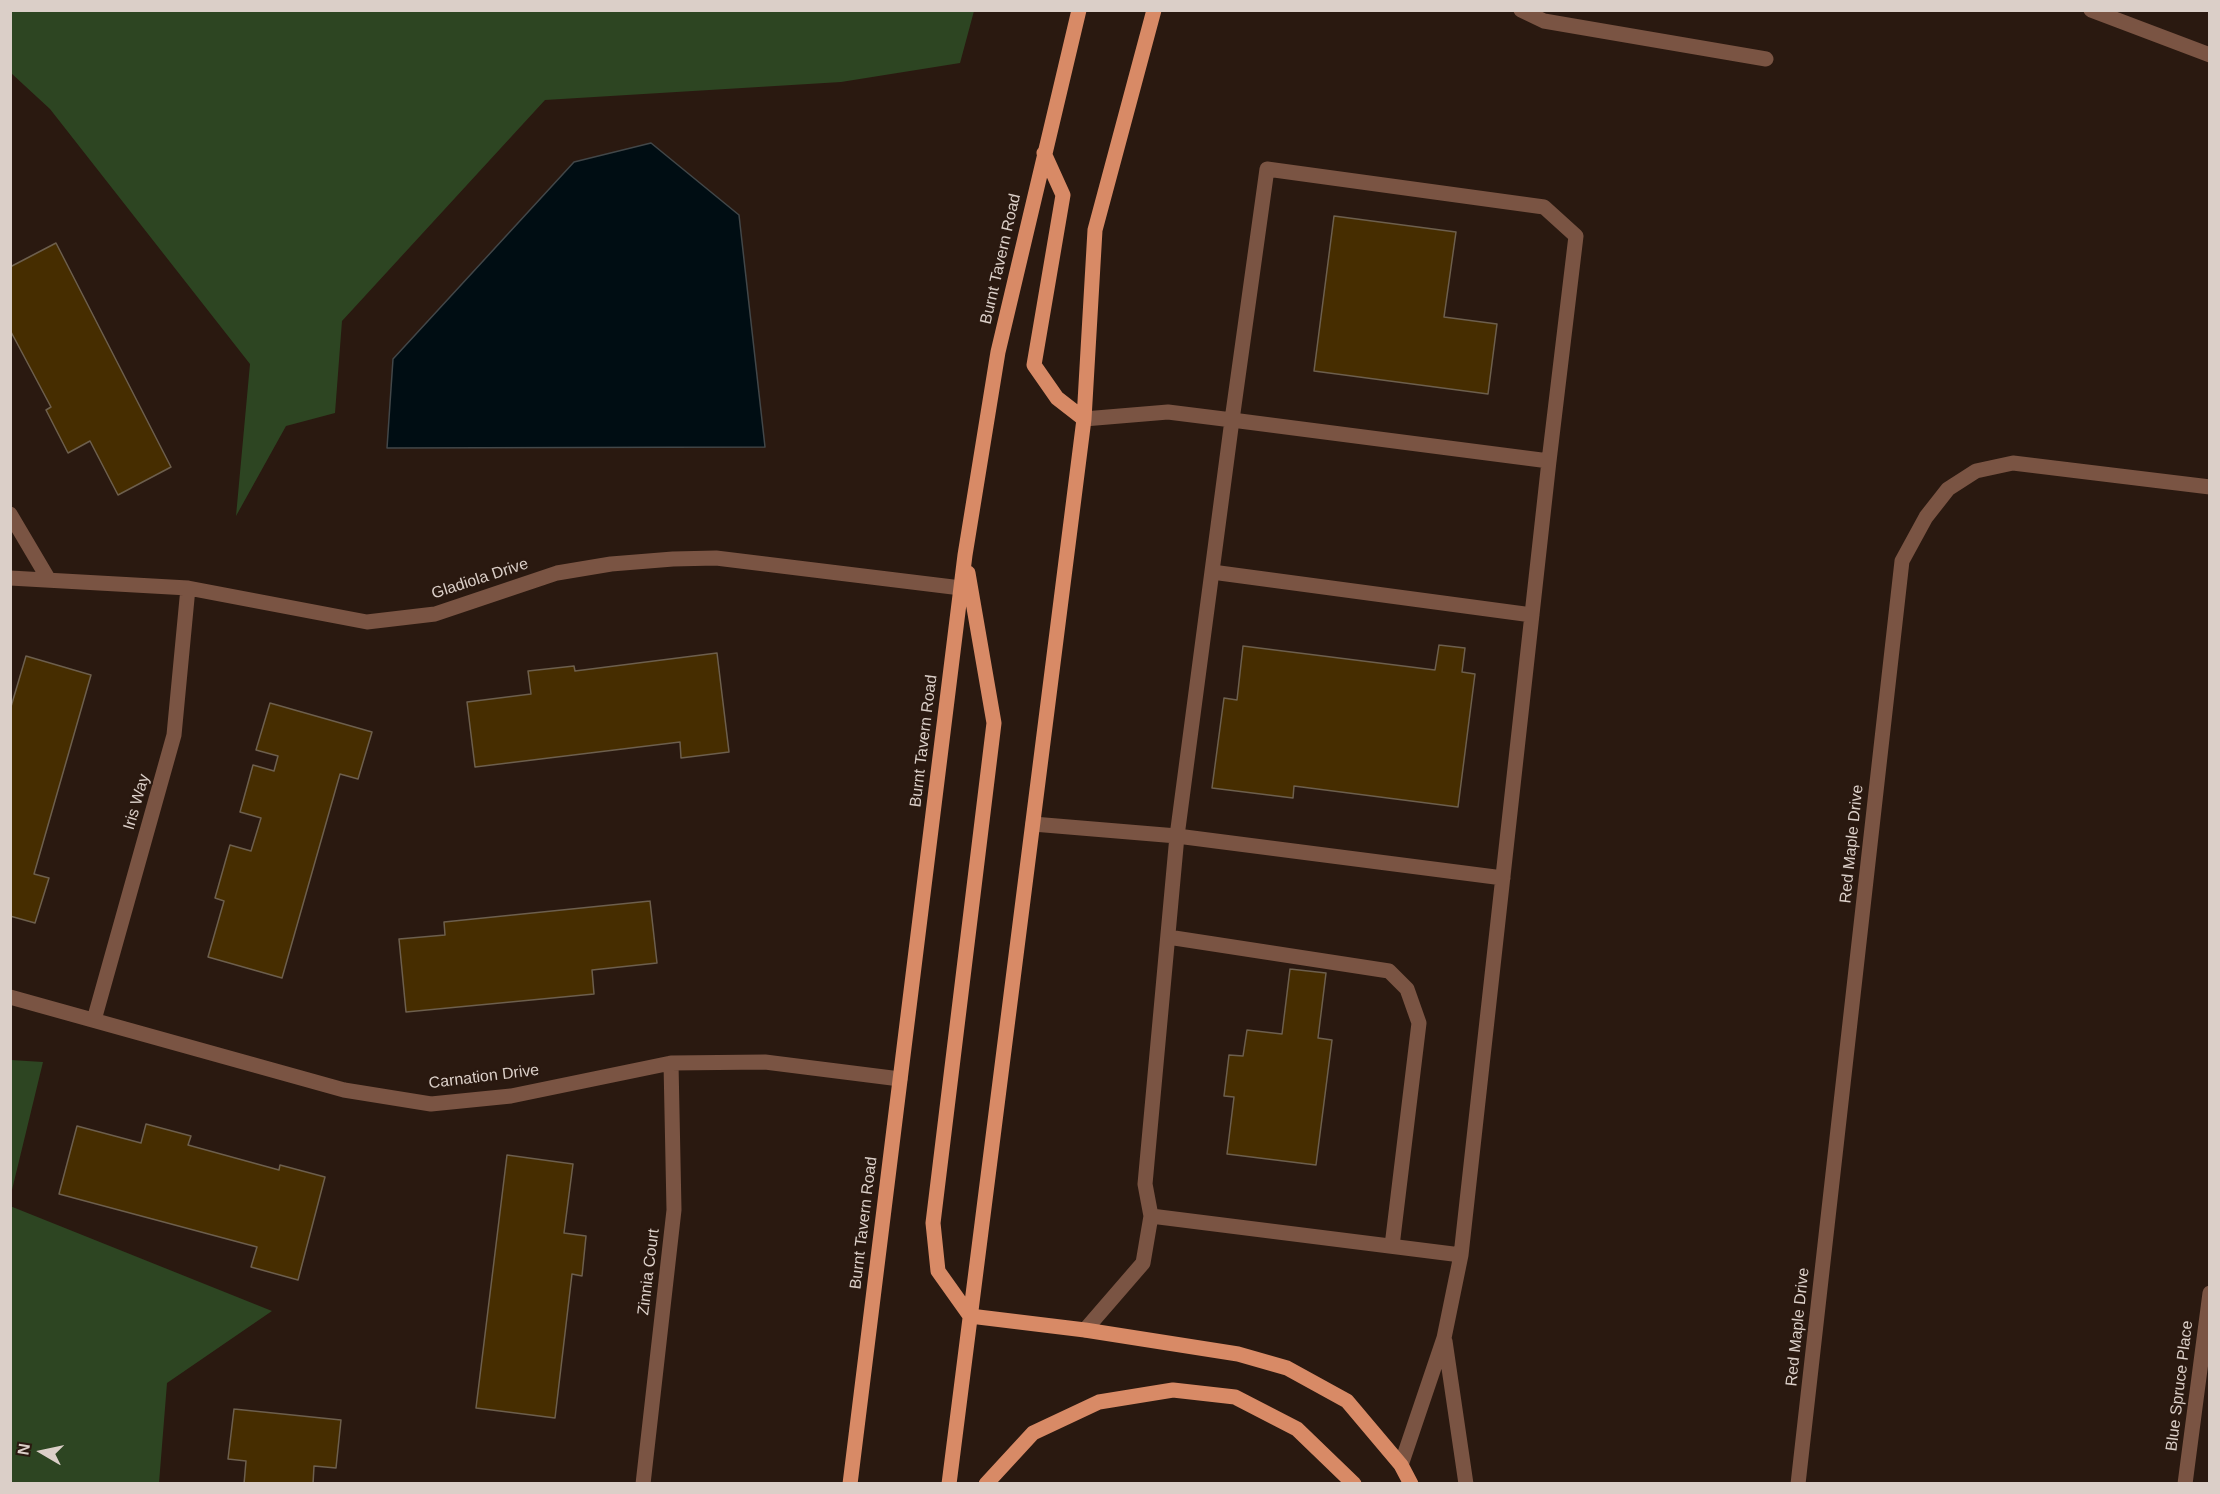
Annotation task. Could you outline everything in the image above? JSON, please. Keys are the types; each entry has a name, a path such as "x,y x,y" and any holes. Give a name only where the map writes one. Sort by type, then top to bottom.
{"main road":[{"name":"Burnt Tavern Road","path":"850,1484 965,555 998,352 1080,10"},
{"path":"949,1484 1084,419 1095,230 1154,10"},
{"path":"1044,153 1063,195 1034,365 1057,398 1084,419"},
{"path":"965,555 994,723 933,1223 938,1271 970,1316 1084,1330 1238,1354 1287,1368 1347,1401 1401,1465 1411,1484"},
{"path":"986,1484 1033,1433 1099,1402 1173,1390 1235,1397 1297,1429 1354,1484"}],"street":[{"path":"1521,10 1544,21 1766,59"},
{"path":"2091,10 2210,55"},
{"path":"1084,1330 1143,1263 1151,1216 1145,1184 1177,836 1266,169 1544,207 1576,236 1461,1255 1444,1338 1401,1465"},
{"path":"1084,419 1168,412 1550,461"},
{"name":"Red Maple Drive","path":"1798,1484 1902,561 1926,517 1948,489 1976,471 2013,464 2210,487"},
{"path":"10,513 49,580"},
{"name":"Gladiola Drive","path":"10,578 188,588 367,622 435,614 557,573 611,564 674,558 716,558 961,588"},
{"path":"1212,572 1532,615"},
{"name":"Iris Way","path":"94,1020 174,735 188,588"},
{"path":"1033,824 1177,836 1503,878"},
{"path":"1168,937 1389,971 1407,989 1419,1023 1392,1245"},
{"name":"Carnation Drive","path":"10,997 344,1090 431,1104 511,1096 671,1063 765,1062 900,1079"},
{"name":"Zinnia Court","path":"643,1484 674,1210 671,1063"},
{"path":"1151,1216 1461,1255"},
{"name":"Blue Spruce Place","path":"2185,1484 2210,1293"},
{"path":"1444,1338 1466,1484"}],"green space":[{"path":"10,11 974,11 960,63 841,82 545,100 342,321 335,413 286,426 236,516 250,364 50,109 11,73"},
{"path":"10,1060 43,1062 11,1194"},
{"path":"10,1206 272,1311 167,1383 159,1483 11,1483"}],"shaded area":[{"path":"651,143 739,215 765,447 387,448 393,359 574,162"}],"building":[{"path":"1334,216 1456,232 1444,317 1497,324 1488,394 1314,371"},
{"path":"56,243 171,467 118,495 90,441 68,453 46,410 51,407 10,330 10,267"},
{"path":"1439,645 1465,648 1462,672 1475,674 1458,807 1294,786 1293,798 1212,788 1224,698 1237,700 1243,646 1435,670"},
{"path":"717,653 729,752 681,758 680,742 475,767 467,702 531,694 528,671 574,666 575,671"},
{"path":"26,656 91,675 34,874 49,878 35,923 10,916 10,710"},
{"path":"270,703 372,732 358,779 340,774 282,978 208,957 224,901 215,898 230,845 251,851 261,818 240,812 253,765 274,771 278,756 256,750"},
{"path":"650,901 657,963 592,970 594,994 406,1012 399,939 445,935 444,922"},
{"path":"1290,969 1326,973 1318,1038 1332,1040 1316,1165 1227,1154 1234,1097 1224,1096 1229,1055 1243,1056 1247,1030 1282,1034"},
{"path":"146,1124 191,1136 188,1145 279,1170 280,1165 325,1177 298,1280 251,1267 257,1247 59,1194 77,1126 141,1143"},
{"path":"507,1155 573,1164 564,1233 586,1236 582,1276 572,1274 555,1418 476,1408"},
{"path":"234,1409 341,1420 336,1468 314,1466 313,1484 244,1484 246,1461 228,1459"}]}
